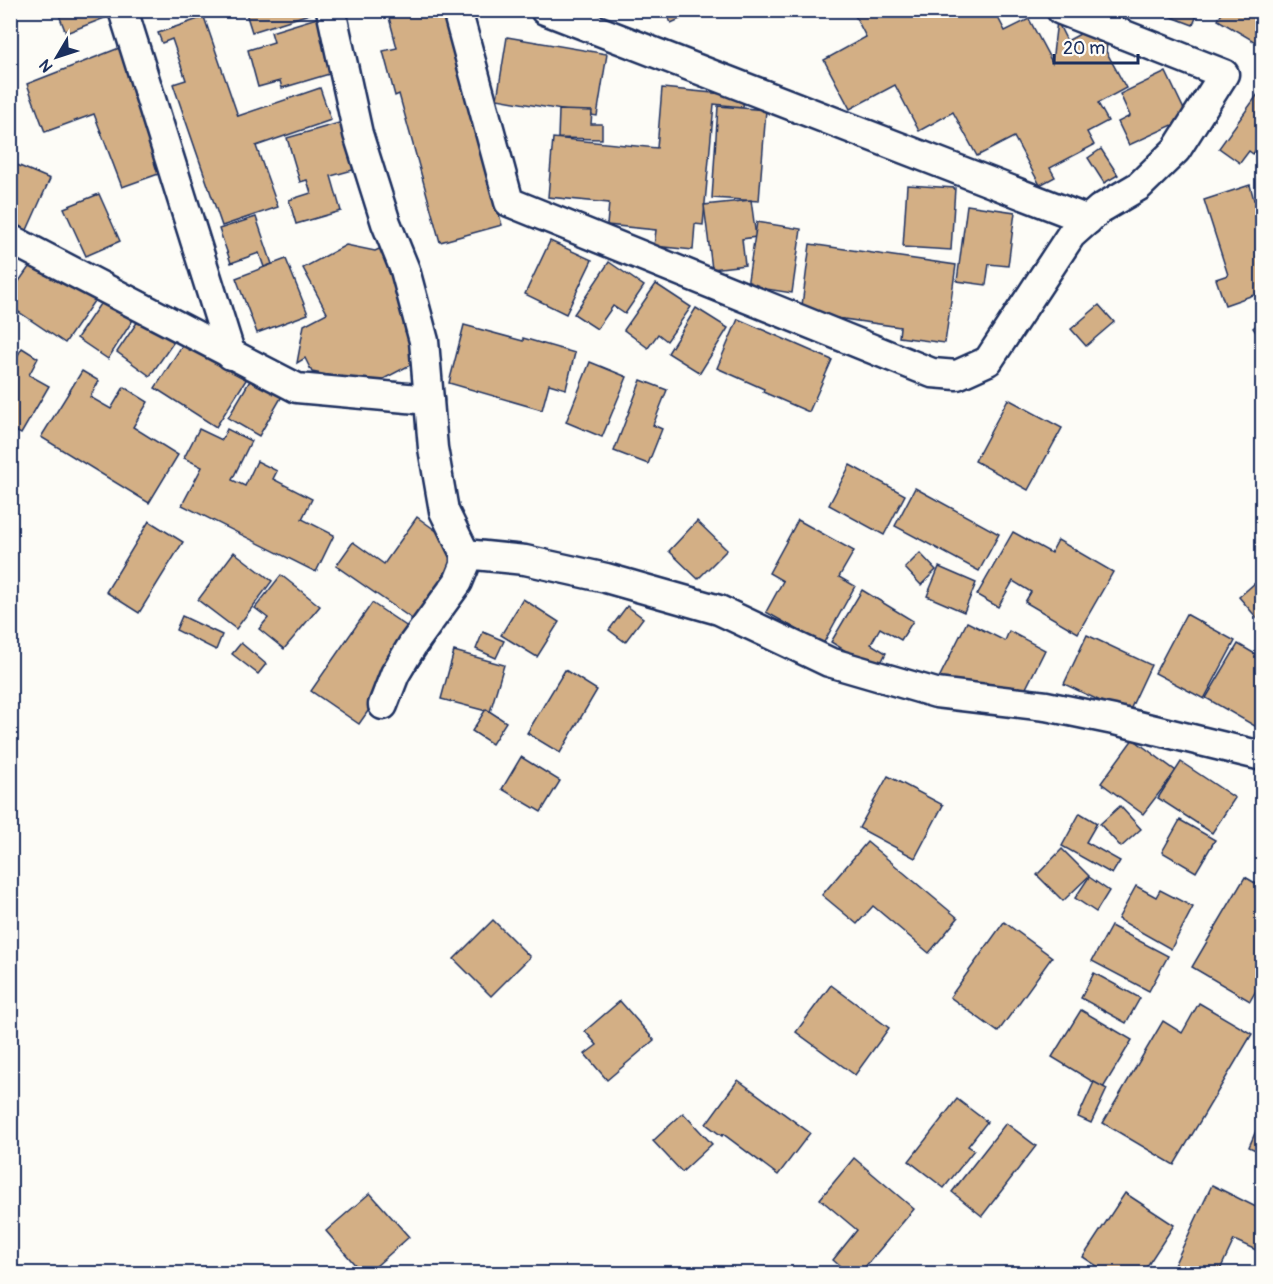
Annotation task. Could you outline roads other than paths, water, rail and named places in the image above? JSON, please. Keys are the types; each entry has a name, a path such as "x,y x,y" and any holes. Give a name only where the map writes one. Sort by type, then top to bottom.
{"street":[{"path":"123,10 231,355"},
{"path":"331,10 358,134 386,223 405,270 424,341 433,448 444,511 465,554 465,565 458,582 413,644 395,674 383,705"},
{"path":"457,10 509,202 932,372 957,375 988,362 1071,235 1100,209 1139,186 1176,150 1224,74 1061,10"},
{"path":"545,10 1088,220"},
{"path":"10,239 297,388 429,400"},
{"path":"465,554 525,560 606,578 719,610 829,662 936,693 1046,706 1263,756"}]}
